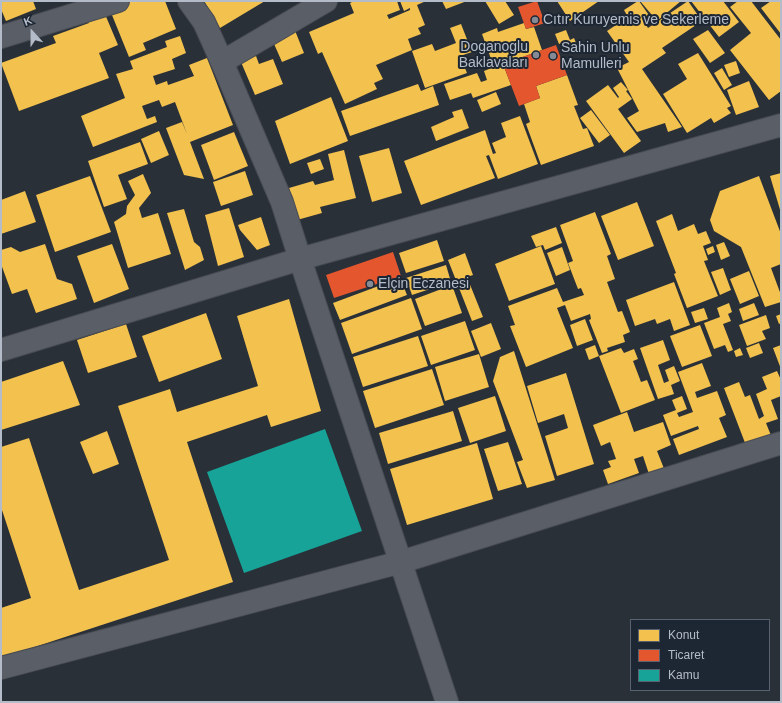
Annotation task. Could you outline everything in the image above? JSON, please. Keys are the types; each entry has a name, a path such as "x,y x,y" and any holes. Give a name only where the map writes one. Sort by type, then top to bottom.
{"street":[{"path":"1,37 118,1"},
{"path":"189,1 204,22 282,202 447,702"},
{"path":"222,62 326,1"},
{"path":"1,350 300,259 781,125"},
{"path":"1,668 401,562 781,443"}],"building: Konut":[{"path":"1,1 33,1 36,9 6,21 1,9"},
{"path":"132,1 165,1 176,29 143,43 146,50 129,57 112,15 126,10 126,4"},
{"path":"204,1 265,1 220,28"},
{"path":"354,1 397,1 400,10 387,15 389,19 410,10 410,8 404,11 400,1 426,1 417,5 425,25 418,28 421,34 408,39 412,50 376,65 383,79 374,83 377,89 345,104 322,52 318,54 309,32 354,13 350,3"},
{"path":"442,1 467,1 446,9"},
{"path":"485,1 505,1 514,15 499,24"},
{"path":"557,1 599,1 570,21"},
{"path":"638,1 653,21 646,25 648,28 688,1 702,21 662,48 666,53 642,69 682,127 668,132 665,123 637,132 627,118 639,111 617,68 629,62 607,31 628,17 624,10"},
{"path":"640,1 681,1 657,21"},
{"path":"691,1 723,1 739,22 719,37"},
{"path":"738,1 751,1 781,40 781,91 769,100 730,50 751,33 730,7"},
{"path":"771,1 781,1 781,34 761,8"},
{"path":"102,7 118,45 99,53 109,78 19,111 1,63 56,43 53,36 89,23 84,15"},
{"path":"524,23 526,29 534,27 542,50 503,64 511,85 473,98 471,93 450,100 444,84 477,73 481,82 487,80 484,71 494,67 482,34 497,28 498,32"},
{"path":"461,24 472,52 460,56 467,73 425,88 412,51 432,44 435,51 456,43 450,28"},
{"path":"294,28 304,53 282,62 271,37"},
{"path":"566,30 570,40 574,38 578,48 568,52 564,42 559,44 555,34"},
{"path":"708,30 725,53 710,63 693,39"},
{"path":"180,36 186,53 172,59 175,69 153,76 156,85 167,81 168,85 194,76 189,65 207,58 233,125 190,142 204,179 184,175 166,128 182,122 187,134 175,102 162,107 159,100 142,106 147,119 155,116 157,122 93,147 81,116 125,98 116,74 133,69 130,61 167,47 165,41"},
{"path":"698,53 731,106 727,108 731,113 714,123 711,118 687,133 663,94 687,79 678,64"},
{"path":"256,56 259,64 273,59 283,84 255,95 241,62"},
{"path":"736,61 740,73 729,77 724,65"},
{"path":"722,68 732,85 724,90 714,73"},
{"path":"567,75 578,105 574,106 583,129 587,128 594,146 541,165 526,124 530,122 524,104 540,98 536,86"},
{"path":"749,81 759,107 736,115 727,90"},
{"path":"621,82 628,90 626,91 632,99 618,109 641,141 624,153 586,101 608,85 618,98 619,97 613,88"},
{"path":"418,84 421,91 433,86 439,105 350,136 341,111"},
{"path":"496,92 501,104 482,112 477,100"},
{"path":"331,97 348,141 290,164 275,121"},
{"path":"462,109 469,128 436,141 431,127 454,117 452,112"},
{"path":"591,110 610,135 599,143 580,118"},
{"path":"520,116 538,164 498,179 489,155 486,156 495,178 421,205 404,161 485,130 493,154 496,153 492,143 506,137 501,123"},
{"path":"159,131 169,155 151,163 141,139"},
{"path":"234,132 248,166 214,180 201,145"},
{"path":"140,142 148,164 118,175 127,199 104,207 88,161"},
{"path":"389,148 402,193 372,202 359,156"},
{"path":"344,150 356,198 320,207 322,213 297,220 289,188 313,181 315,185 334,180 328,154"},
{"path":"320,159 324,169 311,174 307,163"},
{"path":"245,171 253,195 221,206 213,182"},
{"path":"781,173 781,213 770,176"},
{"path":"143,174 151,193 139,208 142,218 158,213 171,254 128,268 114,222 126,214 127,206 135,195 128,181"},
{"path":"90,176 111,232 55,252 36,195"},
{"path":"759,176 781,234 781,264 771,268 781,295 781,302 765,307 741,247 714,231 710,220 720,191"},
{"path":"25,191 36,222 1,234 1,200"},
{"path":"637,202 654,246 618,260 601,216"},
{"path":"229,208 244,257 218,266 205,215"},
{"path":"184,209 194,242 200,247 204,260 185,270 167,213"},
{"path":"595,212 611,254 607,256 615,279 607,282 618,312 622,311 630,332 623,335 625,342 607,348 608,351 602,353 589,320 591,319 590,314 571,321 565,305 557,308 573,348 526,367 510,326 515,325 508,306 557,288 563,302 584,295 581,288 578,289 568,263 573,261 560,225"},
{"path":"672,214 678,231 694,224 698,234 706,231 711,243 703,246 708,260 704,261 718,296 687,308 674,274 676,273 656,221"},
{"path":"261,217 270,245 257,250 240,230 238,225"},
{"path":"556,227 562,243 545,250 543,245 536,247 531,236"},
{"path":"437,240 444,261 406,273 399,253"},
{"path":"724,242 730,256 721,260 716,245"},
{"path":"45,244 57,279 72,284 77,299 36,313 27,289 12,294 1,264 1,250 11,247 20,252"},
{"path":"112,244 129,289 94,303 77,256"},
{"path":"541,246 555,284 509,301 495,264"},
{"path":"713,246 715,252 708,255 706,249"},
{"path":"562,247 570,270 556,276 547,253"},
{"path":"465,253 473,275 467,277 483,317 472,321 448,260"},
{"path":"446,265 451,282 412,295 406,278"},
{"path":"723,268 731,290 720,295 711,272"},
{"path":"749,271 759,296 740,304 730,279"},
{"path":"400,278 407,295 340,320 333,303"},
{"path":"674,282 690,325 674,331 670,319 657,324 655,319 635,326 626,300"},
{"path":"452,285 462,313 425,326 415,299"},
{"path":"411,298 422,329 352,354 341,323"},
{"path":"289,299 321,411 271,427 267,415 187,442 233,582 1,658 1,608 31,598 1,507 1,447 29,438 79,590 169,560 118,406 170,389 177,412 258,386 237,316"},
{"path":"729,303 732,312 728,314 731,321 723,324 733,350 728,352 725,345 714,349 704,323 720,317 717,308"},
{"path":"754,303 759,315 743,321 739,309"},
{"path":"704,308 708,319 695,323 691,312"},
{"path":"206,313 222,359 159,382 142,336"},
{"path":"781,314 781,323 779,324 776,316"},
{"path":"766,315 770,328 762,331 766,339 747,346 739,325"},
{"path":"585,319 593,340 577,346 570,325"},
{"path":"465,321 475,350 431,365 421,336"},
{"path":"491,323 501,349 481,357 471,331"},
{"path":"126,324 137,357 88,373 77,340"},
{"path":"700,325 712,356 682,367 670,336"},
{"path":"418,336 428,366 363,387 353,357"},
{"path":"663,340 670,360 658,365 664,383 669,381 665,370 674,366 680,381 671,385 674,394 658,399 640,348"},
{"path":"759,343 763,353 750,358 746,348"},
{"path":"595,345 599,356 589,360 585,349"},
{"path":"781,345 781,369 773,348"},
{"path":"621,348 624,353 634,349 638,359 633,361 641,382 647,380 655,400 621,413 599,356"},
{"path":"740,348 743,355 736,357 734,351"},
{"path":"514,351 555,480 527,488 517,462 523,460 493,381 500,357"},
{"path":"479,354 489,387 445,401 435,367"},
{"path":"63,361 80,405 1,430 1,382"},
{"path":"702,363 711,386 695,392 697,398 717,391 726,415 719,418 727,437 679,455 673,439 699,429 698,426 671,436 663,415 676,410 672,400 682,396 687,409 677,413 679,417 693,412 678,372"},
{"path":"432,369 444,405 375,428 363,391"},
{"path":"777,371 781,380 781,396 771,400 778,419 766,423 772,438 747,448 724,388 739,382 745,397 750,395 759,419 764,416 756,394 767,389 762,377"},
{"path":"566,373 594,464 557,476 545,436 568,428 564,414 538,423 527,386"},
{"path":"495,396 506,431 470,443 458,408"},
{"path":"453,411 462,441 388,464 379,433"},
{"path":"627,412 634,432 663,422 671,445 657,451 665,471 650,477 643,456 634,459 639,473 608,484 603,470 611,467 608,461 616,459 610,442 601,446 593,425"},
{"path":"107,431 119,464 93,474 80,442"},
{"path":"508,442 522,484 498,491 484,449"},
{"path":"477,443 493,499 407,525 390,469"}],"building: Ticaret":[{"path":"537,1 545,23 526,29 518,7"},
{"path":"556,45 567,75 536,86 540,98 519,106 503,64"},
{"path":"393,252 401,276 334,298 326,275"}],"building: Kamu":[{"path":"325,429 362,531 244,573 207,472"}],"place":[{"name":"Cıtır Kuruyemis ve Sekerleme","path":"535,20"},
{"name":"Doganoglu Baklavaları","path":"536,55"},
{"name":"Sahin Unlu Mamulleri","path":"553,56"},
{"name":"Elçin Eczanesi","path":"370,284"}]}
